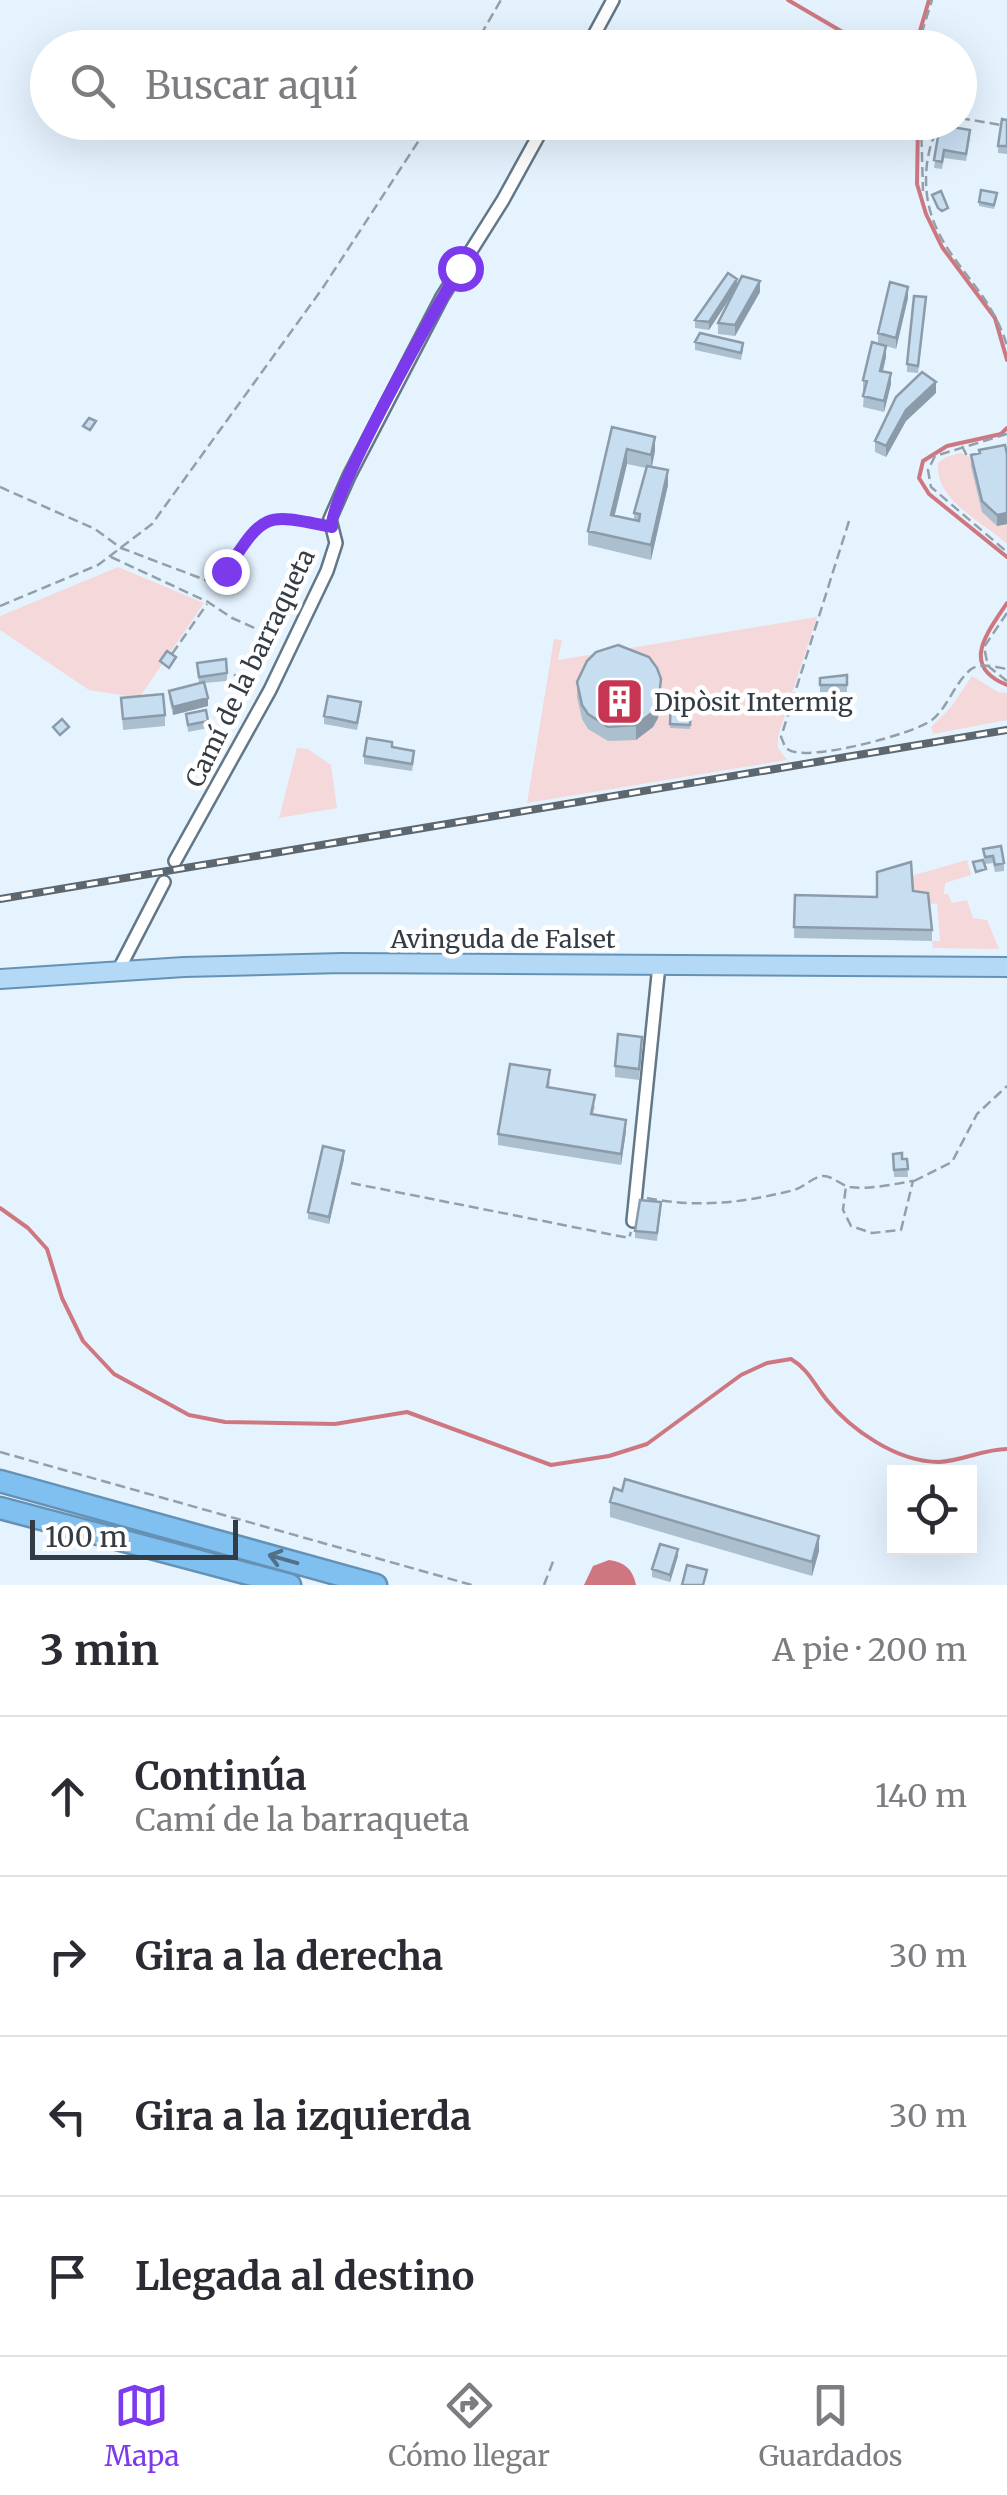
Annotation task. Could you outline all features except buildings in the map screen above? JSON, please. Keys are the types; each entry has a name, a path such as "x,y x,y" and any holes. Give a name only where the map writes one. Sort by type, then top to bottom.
{"highway":[{"path":"0,1481 376,1585"},
{"path":"0,1508 290,1585"}],"main road":[{"name":"Avinguda de Falset","path":"0,978 342,963 1007,967"}],"street":[{"path":"597,30 613,0"},
{"name":"Camí de la barraqueta","path":"175,861 270,690 327,572 336,543 330,518 349,476 442,297 536,140"},
{"path":"118,972 164,882"},
{"path":"633,1221 659,965"}],"path":[{"path":"484,30 502,0"},
{"path":"923,30 932,0"},
{"path":"977,121 1007,126"},
{"path":"0,606 98,565 152,524 344,258 420,140"},
{"path":"921,140 921,186 928,213 946,246 994,313 1007,346"},
{"path":"925,198 932,140"},
{"path":"1007,434 935,456 928,470 931,488 1007,552"},
{"path":"962,446 967,456 978,457"},
{"path":"0,486 94,529 120,548 208,581 226,571 263,521 280,516 332,527"},
{"path":"849,521 781,737 786,748 814,752 918,730 935,718 971,668 1007,668"},
{"path":"110,556 276,637 257,677 233,675"},
{"path":"172,654 208,602"},
{"path":"1007,613 984,647 988,666 1007,682"},
{"path":"635,1196 682,1205 744,1202 801,1188 818,1176 864,1188 913,1181 952,1162 977,1114 1007,1086"},
{"path":"846,1186 843,1210 850,1226 872,1233 892,1232 900,1230 905,1222 913,1181"},
{"path":"350,1183 629,1238 633,1221"},
{"path":"0,1452 472,1585"},
{"path":"544,1585 554,1559"}],"shaded area":[{"path":"961,453 979,461 1007,455 1007,544 962,509 944,488 938,463"},
{"path":"118,567 204,603 139,698 89,690 0,630 0,616"},
{"path":"817,617 778,736 778,748 787,760 527,803 554,639 562,640 558,660"},
{"path":"972,676 998,692 1007,693 1007,720 933,734 931,727 951,707"},
{"path":"297,748 308,749 331,765 337,808 279,818"},
{"path":"967,860 971,875 945,883 944,894 952,903 967,900 973,918 987,920 999,949 933,948 932,941 940,941 937,904 913,902 911,876"},
{"path":"609,1560 627,1567 636,1585 584,1585 593,1566"}],"waterway":[{"path":"788,0 839,30"},
{"path":"920,30 929,0"},
{"path":"918,140 917,184 926,214 942,247 995,318 1007,360"},
{"path":"1007,428 1001,434 947,446 923,461 919,478 929,494 1007,557"},
{"path":"1007,603 986,637 981,658 992,677 1007,685"},
{"path":"0,1208 28,1228 47,1249 62,1298 83,1341 114,1374 189,1415 225,1422 335,1424 407,1412 551,1465 609,1456 647,1444 741,1375 767,1363 791,1359 848,1422 907,1457 939,1462 1007,1449"}],"railway":[{"path":"0,899 1007,730"}],"place":[{"name":"Dipòsit Intermig","path":"619,702"}],"route":[{"path":"226,571 263,521 280,516 332,527 330,518 349,476 460,268"}]}
